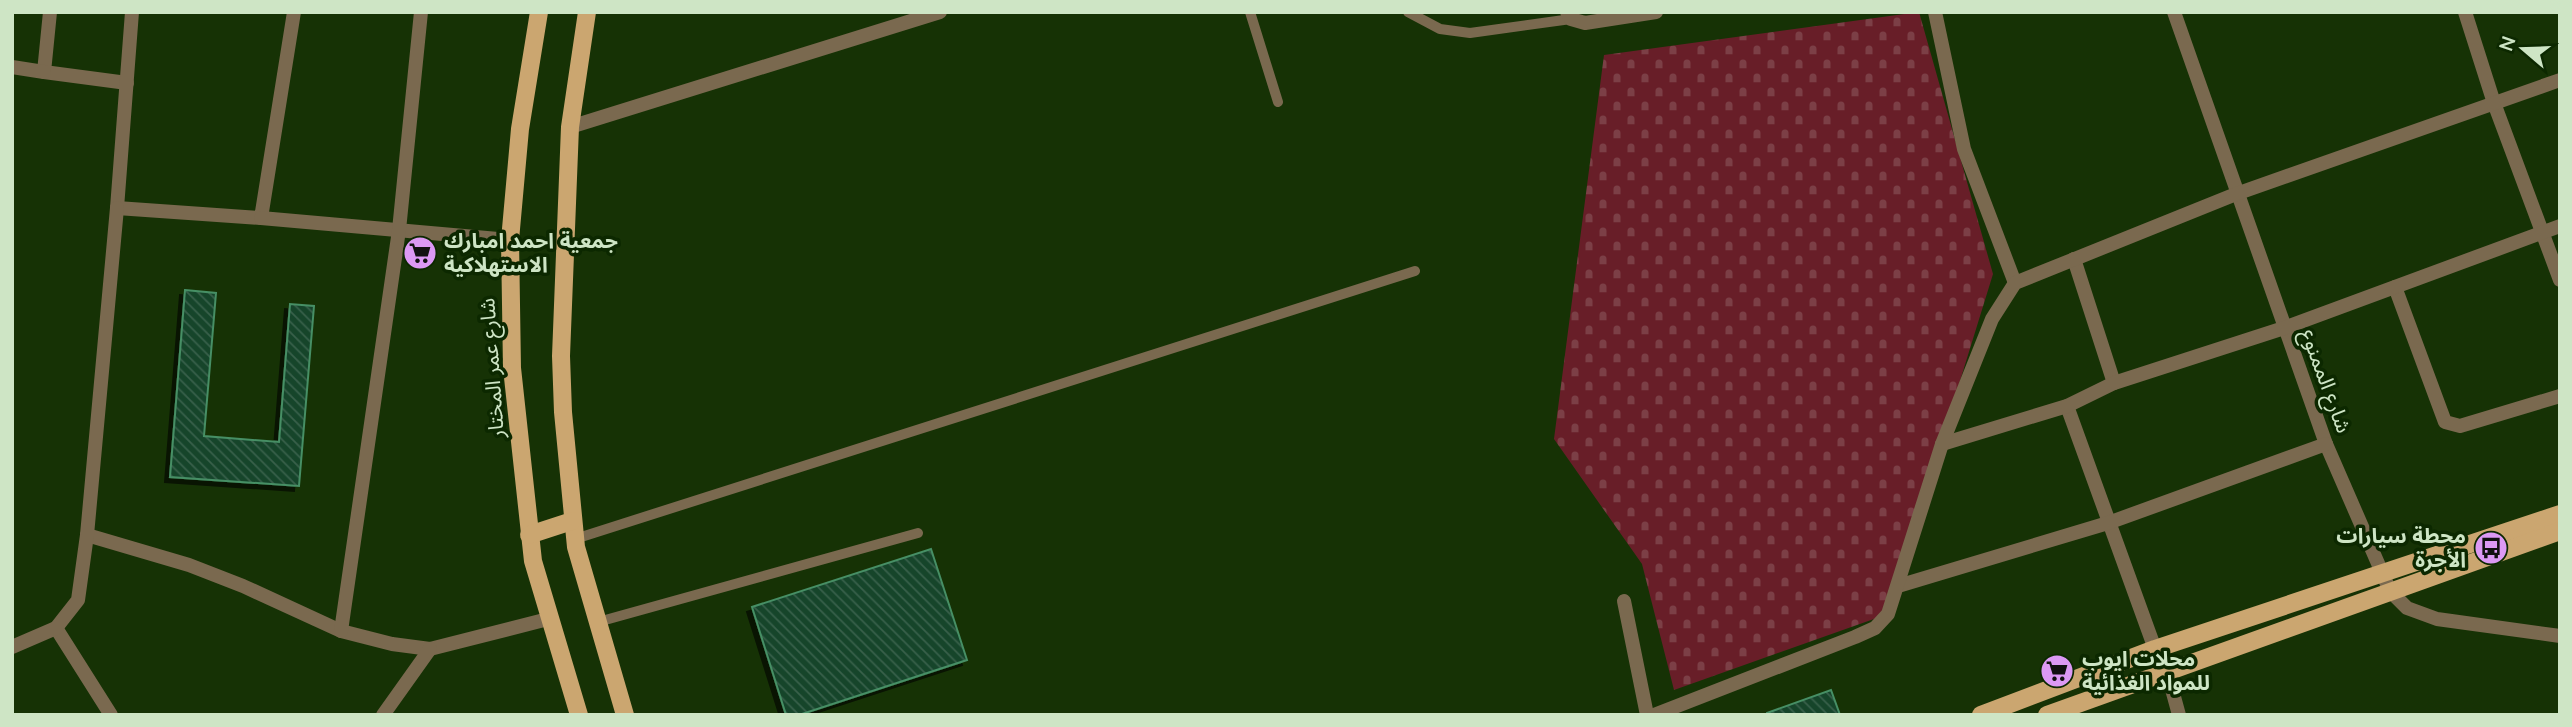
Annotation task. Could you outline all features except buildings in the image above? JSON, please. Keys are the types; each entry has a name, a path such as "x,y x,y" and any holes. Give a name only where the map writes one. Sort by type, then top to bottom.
{"main road":[{"name":"شارع عمر المختار","path":"539,12 520,129 510,240 512,368 529,535 548,619 579,715"},
{"path":"587,12 570,127 561,356 575,539 625,715"},
{"path":"1981,715 2155,649 2560,514"},
{"path":"529,535 572,521"},
{"path":"2047,715 2560,531"}],"street":[{"path":"44,72 50,12"},
{"path":"12,647 56,628 78,600 87,535 132,12"},
{"path":"261,218 294,12"},
{"path":"341,631 399,230 421,12"},
{"path":"570,127 940,12"},
{"path":"1569,16 1585,23 1656,12"},
{"path":"1935,12 1964,149 2015,283"},
{"name":"شارع الممنوع","path":"2174,12 2326,443 2390,591 2407,608 2437,619 2560,636"},
{"path":"2465,12 2494,103 2560,280"},
{"path":"12,67 127,83"},
{"path":"1654,715 1875,628 1888,614 1942,444 1992,319 2015,283 2236,194 2560,80"},
{"path":"117,208 510,240"},
{"path":"1942,444 2067,406 2114,383 2284,328 2560,226"},
{"path":"2074,259 2114,383"},
{"path":"2395,287 2445,422 2460,426 2560,396"},
{"path":"2067,406 2155,649"},
{"path":"1898,586 2108,523 2326,443"},
{"path":"87,535 189,565 341,631 430,649 548,619"},
{"path":"1624,601 1647,715"},
{"path":"56,628 111,715"},
{"path":"383,715 430,649"},
{"path":"2167,671 2179,715"}],"lane":[{"path":"1250,12 1278,102"},
{"path":"1408,12 1440,29 1471,33 1569,16"},
{"path":"575,539 1415,271"},
{"path":"598,622 918,533"}],"green space":[{"path":"1919,12 1993,274 1888,614 1674,690 1642,564 1554,439 1604,55"}],"place":[{"name":"جمعية احمد امبارك الاستهلاكية","path":"420,253"},
{"name":"محطة سيارات الأجرة","path":"2491,548"},
{"name":"محلات ايوب للمواد الغذائية","path":"2057,671"}]}
